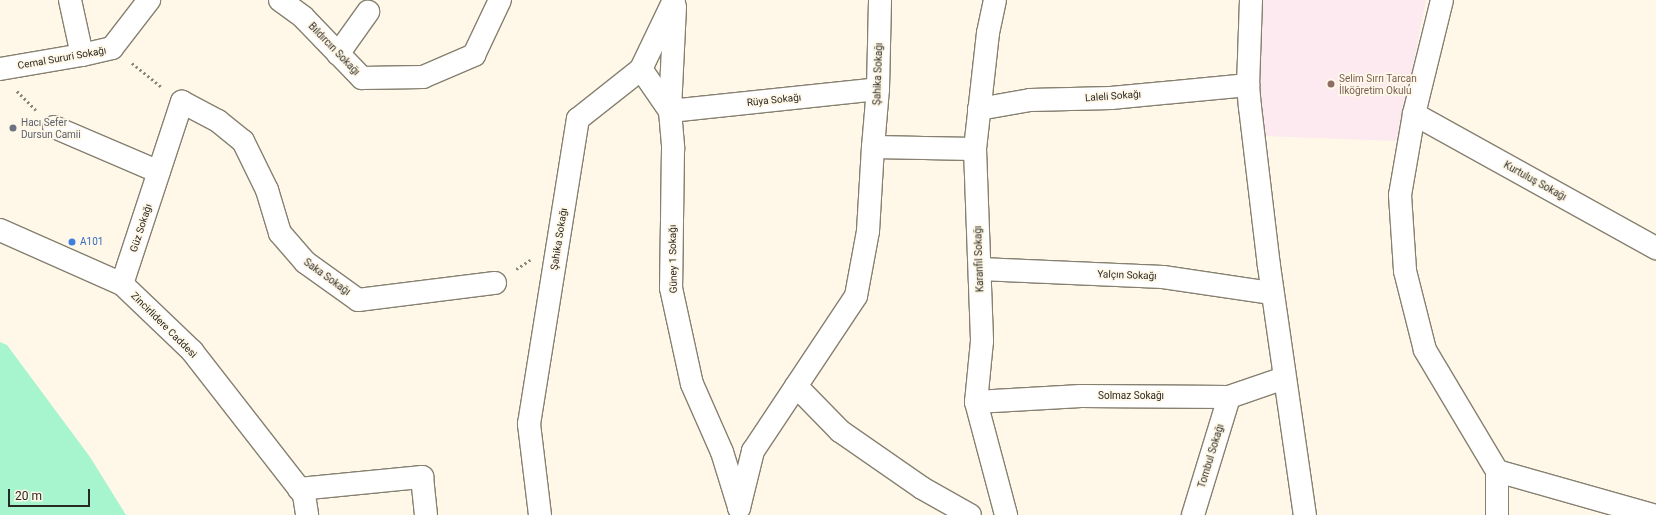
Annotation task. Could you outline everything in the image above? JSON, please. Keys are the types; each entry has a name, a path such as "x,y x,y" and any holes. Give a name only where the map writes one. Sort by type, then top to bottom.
{"street":[{"path":"70,0 82,55"},
{"name":"Cemal Sururi Sokağı","path":"0,69 82,55 112,48 149,0"},
{"name":"Bıldırcın Sokağı","path":"280,0 303,16 362,78 423,77 474,55 500,0"},
{"name":"Şahika Sokağı","path":"540,515 529,424 578,119 641,69 675,0"},
{"name":"Güney 1 Sokağı","path":"675,0 670,111 672,149 671,288 692,384 722,452 737,511"},
{"name":"Şahika Sokağı","path":"737,511 753,451 856,296 868,231 878,89 880,0"},
{"name":"Karanfil Sokağı","path":"995,0 988,34 975,149 982,341 976,402 1006,515"},
{"path":"1251,0 1248,85 1272,293 1306,515"},
{"path":"1442,0 1414,114 1400,195 1405,271 1425,350 1497,471 1496,515"},
{"path":"338,54 368,12"},
{"path":"641,69 670,111"},
{"name":"Laleli Sokağı","path":"979,109 1030,100 1112,98 1248,85"},
{"name":"Rüya Sokağı","path":"670,111 878,89"},
{"name":"Güz Sokağı","path":"122,284 182,102"},
{"name":"Saka Sokağı","path":"182,102 218,121 243,141 267,190 280,234 305,262 358,300 495,283"},
{"name":"Kurtuluş Sokağı","path":"1414,114 1656,248"},
{"path":"54,127 159,172"},
{"path":"873,147 975,149"},
{"name":"Zincirlidere Caddesi","path":"0,230 122,284 192,351 304,494 307,515"},
{"name":"Yalçın Sokağı","path":"980,269 1163,277 1272,293"},
{"name":"Solmaz Sokağı","path":"976,402 1081,396 1229,397 1284,378"},
{"path":"796,386 840,431 922,488 970,515"},
{"name":"Tombul Sokağı","path":"1193,515 1229,397"},
{"path":"1497,471 1652,515"},
{"path":"299,489 422,477 426,515"}],"path":[{"path":"112,48 182,102"},
{"path":"495,283 559,240"}],"shaded area":[{"name":"Selim Sırrı Tarcan İlköğretim Okulu","path":"1263,0 1426,0 1398,141 1264,136 1250,100"}],"green space":[{"path":"0,342 7,345 90,457 126,515 0,515"}],"place":[{"name":"Selim Sırrı Tarcan İlköğretim Okulu","path":"1331,84"},
{"name":"Hacı Sefer Dursun Camii","path":"13,128"},
{"name":"А101","path":"72,242"}]}
